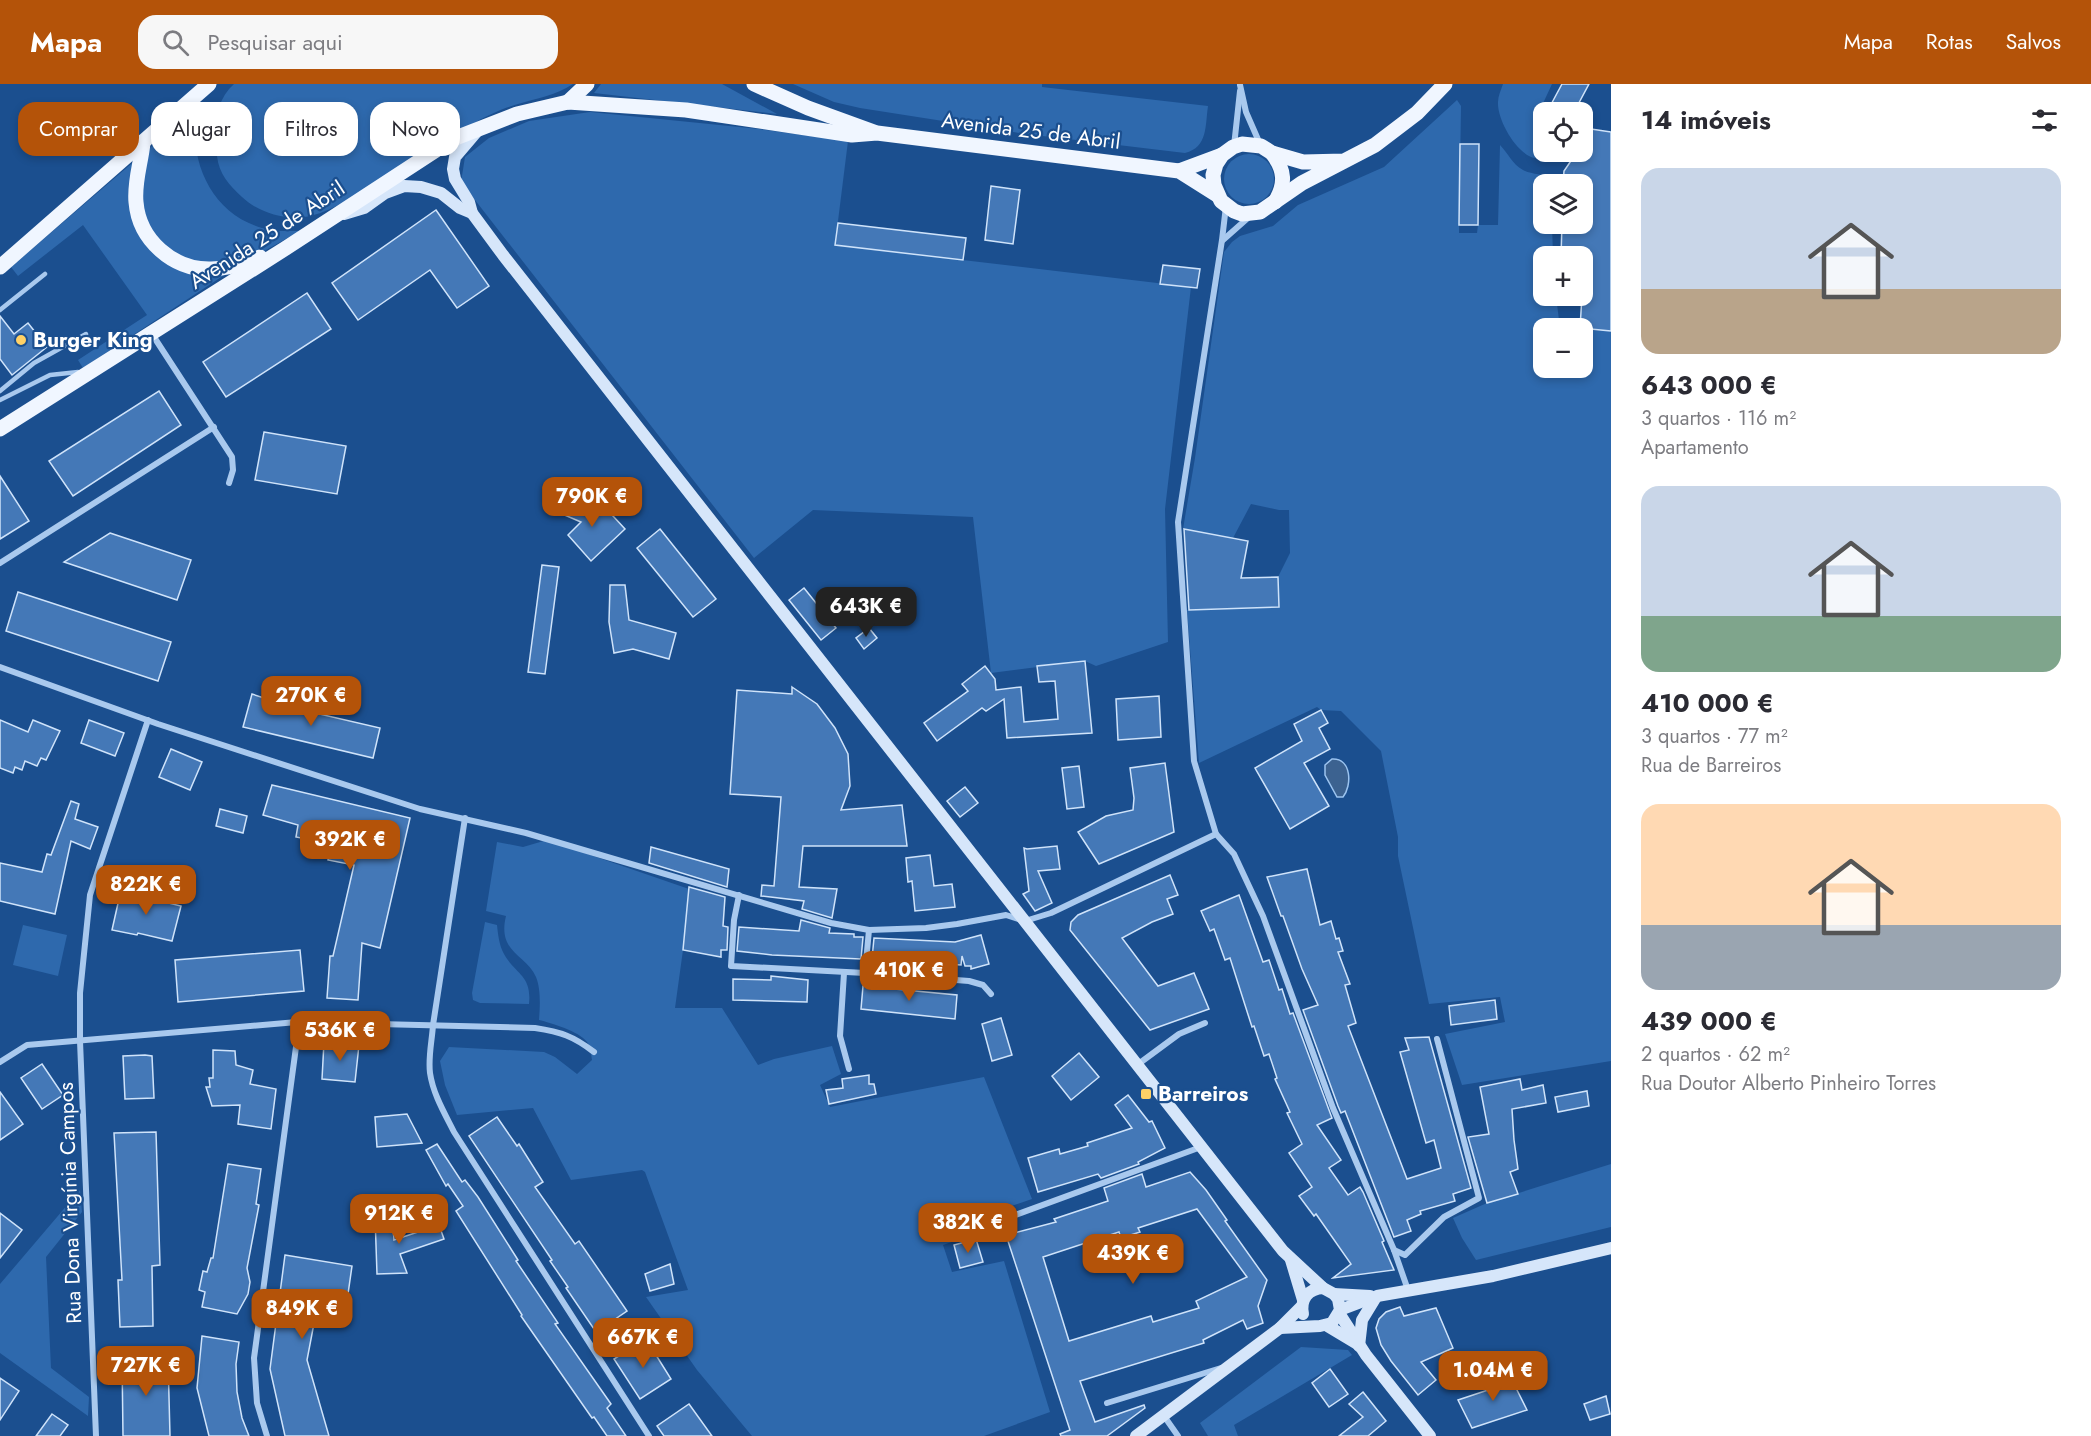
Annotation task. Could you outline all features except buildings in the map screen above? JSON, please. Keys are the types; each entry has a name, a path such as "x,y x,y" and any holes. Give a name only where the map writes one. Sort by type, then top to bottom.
{"main road":[{"path":"0,267 209,84"},
{"path":"568,102 587,84"},
{"name":"Avenida 25 de Abril","path":"754,84 808,108 877,133"},
{"name":"Avenida 25 de Abril","path":"0,429 152,334 453,139 517,114 568,102 686,110 852,135 877,133 1179,171 1242,214 1251,214 1268,208 1302,183 1375,145 1417,113 1446,84"},
{"path":"478,130 455,157 453,169 455,179 469,202 472,213 1290,1259 1338,1299 1339,1312 1359,1346 1430,1436"},
{"path":"143,143 135,182 136,206 143,228 157,250 182,264 210,269 242,264 286,248"},
{"name":"Avenida 25 de Abril","path":"1179,171 1242,144 1267,149 1303,162 1344,161"},
{"path":"1267,149 1279,162 1283,172 1281,193 1275,202"},
{"path":"1221,200 1214,185 1213,175 1216,164 1228,151"},
{"path":"329,219 364,208 385,193 404,186 421,187 441,193 472,213"},
{"path":"1280,1328 1332,1323 1339,1312 1377,1296 1493,1276 1611,1248"},
{"path":"1290,1259 1305,1318 1359,1346"},
{"path":"1136,1436 1280,1328 1313,1290 1377,1296"},
{"path":"1359,1346 1362,1320 1377,1296"}],"street":[{"path":"1240,84 1246,112 1267,149"},
{"path":"1228,151 1240,84"},
{"path":"1221,200 1222,240 1178,522 1194,761 1216,834 1234,854 1263,916 1333,1108 1394,1250 1408,1290"},
{"path":"1222,240 1251,214"},
{"path":"152,334 232,457 233,470 229,483"},
{"path":"0,563 214,427"},
{"path":"0,667 148,720 420,809 526,833 831,923 870,930 936,927 1006,915 1025,921 1051,913 1216,834"},
{"name":"Rua Dona Virgínia Campos","path":"96,1436 80,993 90,895 148,720"},
{"path":"465,818 433,1025 430,1076 454,1132 649,1436"},
{"path":"739,895 734,920 731,966 969,981 983,985 991,994"},
{"path":"865,973 870,930"},
{"path":"844,973 840,1036 849,1069"},
{"path":"267,1436 257,1403 254,1358 296,1047 297,1022"},
{"path":"0,1062 27,1045 297,1022 535,1028 559,1031 581,1042 594,1052"},
{"path":"1137,1065 1179,1034 1204,1023"},
{"path":"1394,1250 1405,1255 1444,1217 1479,1198 1437,1039"},
{"path":"980,1228 1201,1146"},
{"path":"1107,1403 1230,1365"},
{"path":"1164,1416 1178,1436"}],"lane":[{"path":"0,310 45,274"},
{"path":"0,390 34,363 86,334"},
{"path":"0,400 50,375 93,371"}],"shaded area":[{"path":"234,84 573,84 553,94 502,110 460,131 460,102 370,102 370,156 417,156 338,205 320,213 301,217 273,214 256,207 237,193 222,174 217,156 252,156 252,102 221,102"},
{"path":"601,84 722,84 777,114 594,93"},
{"path":"793,84 1042,84 1042,87 1208,106 1202,141 1185,153 1026,134 860,108 834,102"},
{"path":"1503,84 1552,84 1544,102 1533,102 1533,157 1521,151 1509,136 1501,118 1499,95"},
{"path":"1457,100 1461,106 1459,233 1477,233 1478,225 1498,225 1500,145 1519,168 1536,174 1533,174 1533,234 1552,234 1553,246 1533,246 1533,306 1557,306 1559,318 1533,318 1533,378 1593,378 1593,330 1611,331 1611,1061 1462,1085 1445,1034 1505,1022 1500,997 1429,1004 1398,856 1398,837 1381,751 1341,711 1321,710 1317,707 1199,763 1187,610 1279,607 1278,577 1290,553 1289,510 1251,504 1233,538 1183,529 1224,252 1240,236 1273,226 1298,205 1384,167"},
{"path":"590,112 759,129 848,141 835,245 1191,287 1165,509 1168,642 1096,666 1085,661 991,673 973,517 813,510 754,558 461,182 465,157 489,138 529,121"},
{"path":"151,147 151,156 198,156 208,185 218,199 245,221 276,231 300,231 241,264 83,368 78,360 147,315 83,225 18,276 11,267"},
{"path":"1244,154 1254,154 1267,161 1274,174 1274,184 1267,197 1254,204 1244,204 1235,200 1228,193 1224,184 1224,174 1228,165 1235,158"},
{"path":"1332,759 1339,760 1347,768 1349,780 1343,797 1337,797 1325,775 1325,765"},
{"path":"547,840 689,889 675,1008 722,1008 758,1065 774,1059 832,1046 841,1074 820,1085 830,1107 984,1077 1032,1199 963,1223 966,1237 943,1245 952,1272 1004,1261 1050,1412 984,1436 752,1436 697,1370 646,1297 688,1290 645,1172 642,1170 571,1180 533,1108 457,1115 445,1085 440,1061 449,1047 544,1052 555,1057 577,1074 592,1060 587,1042 578,1034 539,1020 540,1004 536,977 505,938 506,916 486,911 497,842 523,847"},
{"path":"485,922 497,925 504,954 526,981 529,1004 480,1003 473,1000 472,993"},
{"path":"23,925 67,935 58,976 13,965"},
{"path":"1611,1164 1611,1227 1476,1260 1453,1218 1487,1203"},
{"path":"80,1190 82,1212 46,1257 51,1368 89,1397 88,1416 0,1353 0,1284"},
{"path":"1301,1347 1348,1350 1352,1355 1234,1425 1238,1436 1208,1436 1200,1423"}],"place":[{"name":"Burger King","path":"21,340"},
{"name":"Barreiros","path":"1146,1094"}]}
